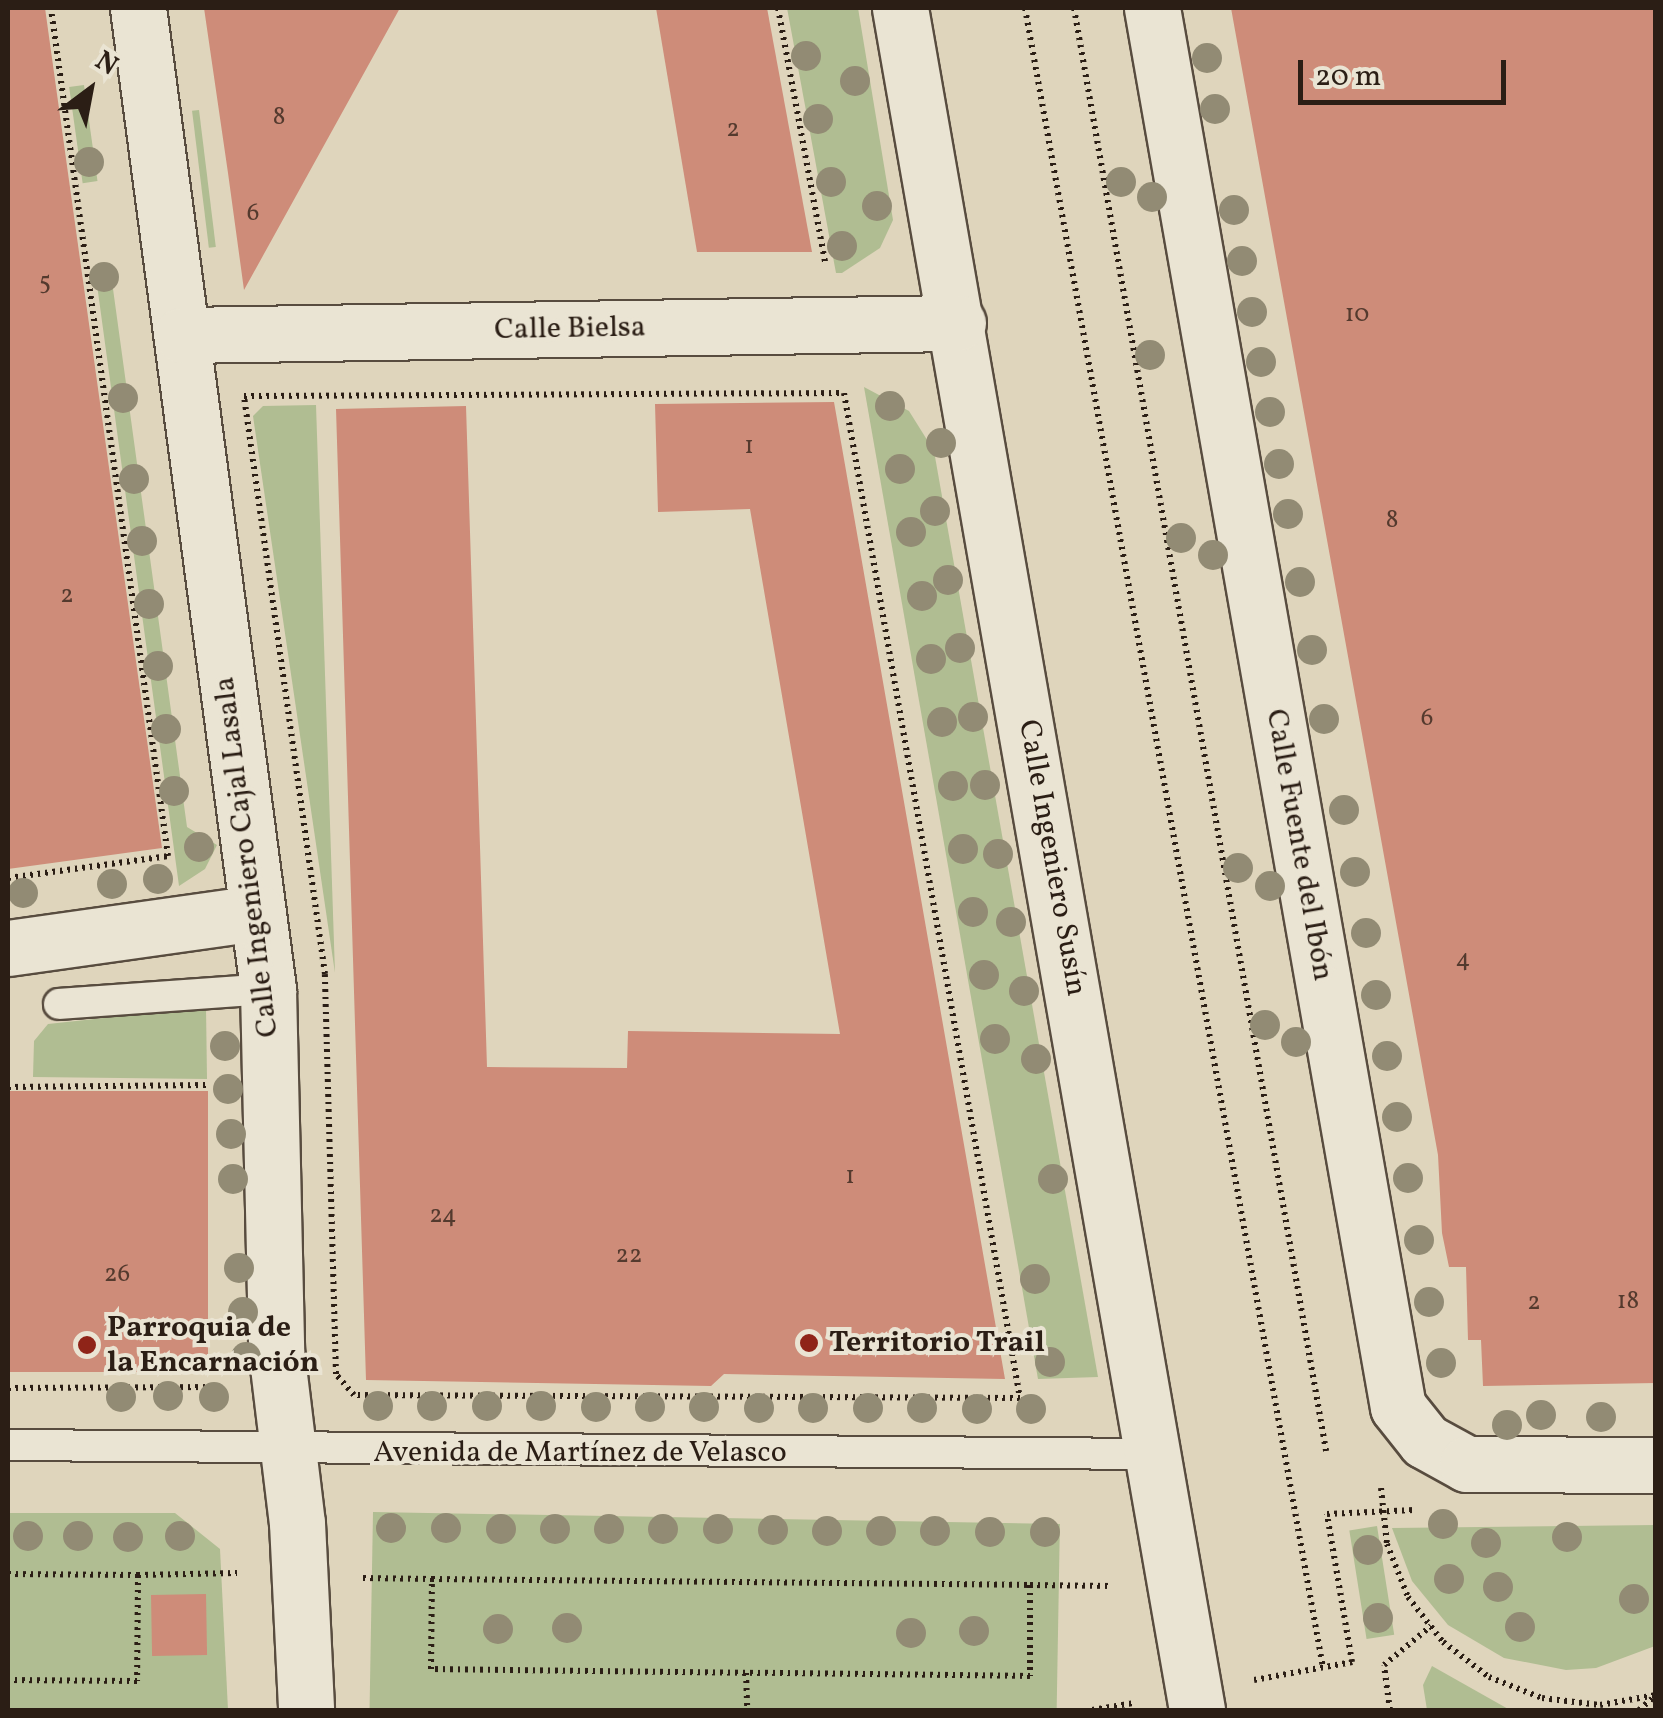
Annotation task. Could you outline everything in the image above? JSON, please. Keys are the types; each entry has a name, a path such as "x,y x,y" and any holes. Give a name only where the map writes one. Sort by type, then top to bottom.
{"street":[{"name":"Calle Ingeniero Cajal Lasala","path":"138,8 268,988 276,1350 289,1450 306,1710"},
{"name":"Calle Ingeniero Susín","path":"900,8 1196,1701"},
{"name":"Calle Fuente del Ibón","path":"1152,8 1398,1407 1425,1442 1467,1464 1656,1465"},
{"name":"Calle Bielsa","path":"182,335 958,323"},
{"path":"8,948 258,913"}],"lane":[{"path":"59,1004 268,988"},
{"name":"Avenida de Martínez de Velasco","path":"8,1445 1153,1454"}],"path":[{"path":"8,878 168,856 51,8"},
{"path":"778,8 825,266 806,266"},
{"path":"1025,8 1323,1668"},
{"path":"1074,8 1326,1451"},
{"path":"844,393 1020,1398 354,1395 336,1374 325,974 244,396 844,393"},
{"path":"8,1087 220,1085"},
{"path":"8,1388 222,1387 222,1369"},
{"path":"1380,1482 1384,1512 1408,1597 1431,1626 1489,1677 1542,1698 1600,1704 1656,1695"},
{"path":"1092,1710 1196,1701 1352,1662 1326,1514 1422,1510"},
{"path":"8,1574 246,1573"},
{"path":"8,1680 137,1681 138,1575"},
{"path":"353,1578 1123,1586"},
{"path":"432,1579 431,1669 1030,1676 1030,1585"},
{"path":"1390,1710 1384,1664 1431,1626"},
{"path":"746,1673 747,1710"},
{"path":"1640,1710 1656,1695"}],"green space":[{"path":"787,8 858,8 893,220 880,248 842,273 836,273"},
{"path":"84,85 97,181 83,183 69,87"},
{"path":"199,110 216,247 209,248 192,111"},
{"path":"110,267 187,827 217,845 205,869 179,886 95,270"},
{"path":"864,387 909,411 934,451 1098,1377 1038,1379"},
{"path":"316,405 335,973 253,416 263,406"},
{"path":"206,1007 207,1079 33,1077 34,1041 48,1024"},
{"path":"373,1512 1060,1524 1057,1710 370,1710"},
{"path":"8,1513 175,1513 220,1549 228,1710 8,1710"},
{"path":"1655,1525 1655,1646 1596,1668 1566,1670 1504,1658 1448,1625 1412,1581 1392,1528"},
{"path":"1377,1526 1394,1635 1367,1639 1349,1530"},
{"path":"1432,1666 1510,1710 1427,1710 1423,1685"}],"building":[{"path":"8,8 45,8 162,848 8,869"},
{"path":"204,8 400,8 244,290 228,173"},
{"path":"656,8 767,8 812,252 697,252"},
{"path":"1231,8 1656,8 1656,1383 1483,1386 1481,1340 1468,1340 1466,1267 1449,1267 1442,1233 1438,1155"},
{"path":"834,402 1005,1379 724,1374 711,1386 366,1380 336,409 466,406 487,1067 627,1068 628,1031 840,1034 750,509 658,512 655,404"},
{"path":"8,1091 208,1091 208,1372 8,1372"},
{"path":"206,1594 207,1655 152,1656 151,1595"}],"place":[{"name":"Territorio Trail","path":"809,1343"},
{"name":"Parroquia de la Encarnación","path":"87,1345"}]}
